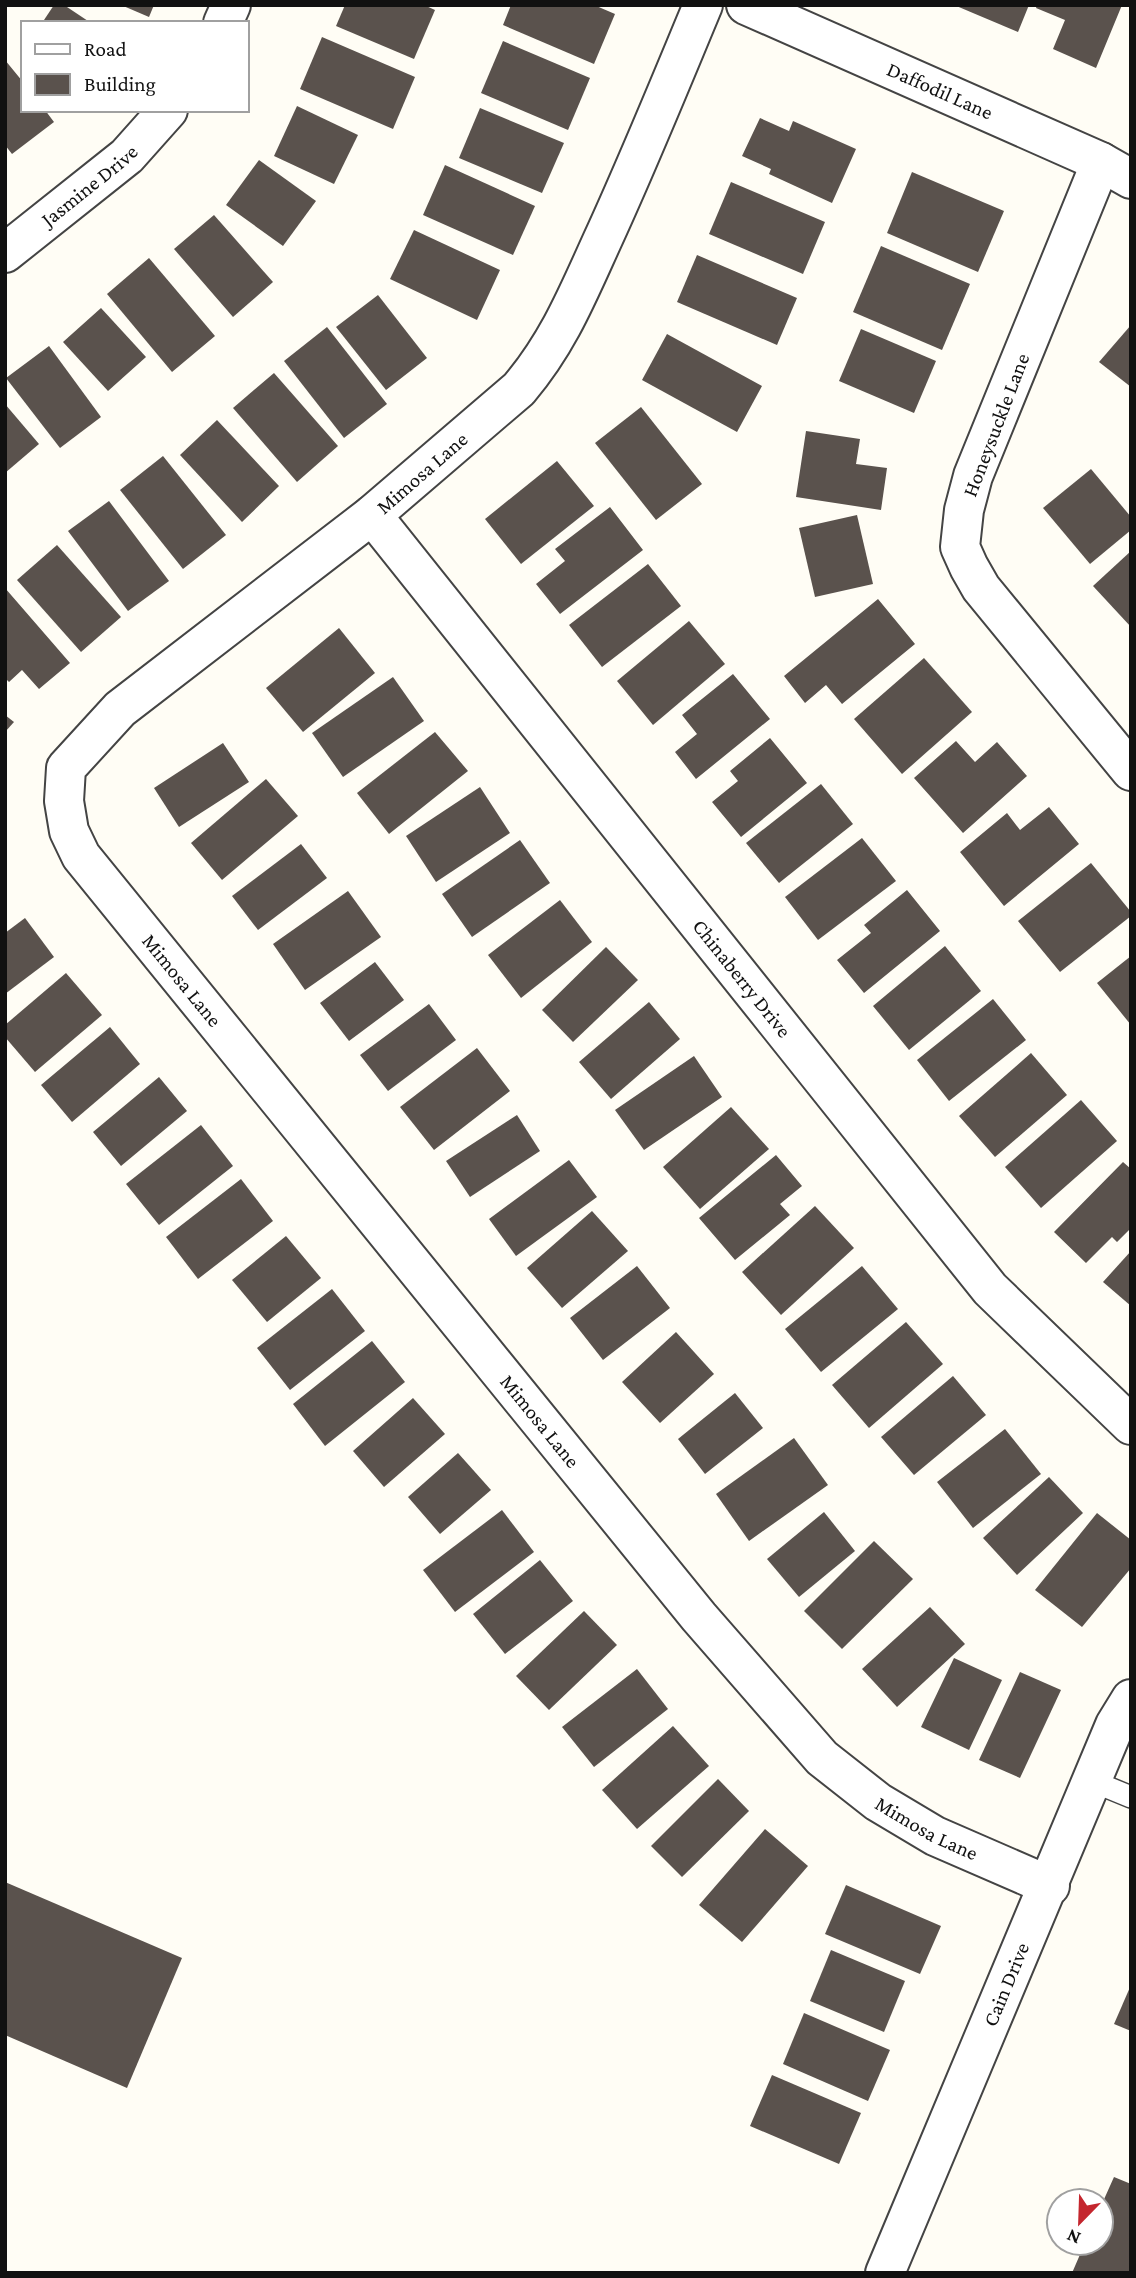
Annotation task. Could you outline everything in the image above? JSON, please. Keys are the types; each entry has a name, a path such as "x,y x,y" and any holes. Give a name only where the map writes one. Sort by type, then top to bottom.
{"street":[{"path":"224,21 231,5"},
{"name":"Mimosa Lane","path":"703,5 617,209 561,331 540,364 519,389 372,515 120,709 66,768 64,802 69,831 90,867 699,1617 822,1758 878,1802 935,1836 1049,1886"},
{"name":"Daffodil Lane","path":"746,5 1116,170"},
{"name":"Jasmine Drive","path":"5,253 127,156 166,112"},
{"name":"Honeysuckle Lane","path":"1116,170 973,476 964,510 960,547 981,588 1131,771"},
{"name":"Chinaberry Drive","path":"372,515 990,1289 1131,1426"},
{"name":"Cain Drive","path":"885,2273 1115,1725 1131,1699"}],"lane":[{"path":"1092,1781 1131,1797"}],"building":[{"path":"54,5 64,5 88,21 43,21"},
{"path":"121,5 154,5 149,17"},
{"path":"345,5 424,5 435,10 414,59 336,26"},
{"path":"511,5 594,5 615,14 594,64 503,25"},
{"path":"954,5 1029,5 1018,32"},
{"path":"1037,5 1122,5 1096,68 1053,49 1065,20 1036,8"},
{"path":"322,37 415,77 393,129 300,89"},
{"path":"503,41 590,78 568,130 481,93"},
{"path":"5,60 21,80 21,112 46,112 54,122 12,154 5,145"},
{"path":"297,106 358,135 334,184 274,156"},
{"path":"480,108 564,143 542,193 459,158"},
{"path":"760,118 789,131 793,121 856,149 832,203 769,174 771,169 742,156"},
{"path":"259,160 316,201 283,246 226,205"},
{"path":"445,165 535,206 513,255 423,215"},
{"path":"912,172 1004,211 978,272 887,233"},
{"path":"731,182 825,222 803,274 709,234"},
{"path":"214,215 273,282 233,317 174,249"},
{"path":"414,230 500,270 477,320 390,279"},
{"path":"881,246 970,284 942,350 853,312"},
{"path":"697,255 797,298 777,345 677,302"},
{"path":"149,258 215,336 172,372 107,294"},
{"path":"378,295 427,358 386,390 336,327"},
{"path":"101,308 146,357 108,391 63,342"},
{"path":"1131,325 1131,387 1099,362"},
{"path":"327,327 387,404 344,438 284,361"},
{"path":"861,329 936,361 914,413 839,381"},
{"path":"667,334 762,386 737,432 642,380"},
{"path":"49,346 101,417 60,448 6,378"},
{"path":"274,373 338,446 297,482 233,408"},
{"path":"5,404 39,444 5,473"},
{"path":"641,407 702,484 656,520 595,443"},
{"path":"217,420 279,486 242,522 180,455"},
{"path":"806,431 860,439 856,464 887,468 881,510 796,497"},
{"path":"163,456 226,535 183,569 120,490"},
{"path":"557,461 594,506 521,564 485,519"},
{"path":"1091,469 1131,517 1131,530 1090,564 1043,508"},
{"path":"109,501 169,581 128,611 68,531"},
{"path":"610,507 643,550 560,614 536,584 565,561 555,549"},
{"path":"857,515 873,584 815,597 799,528"},
{"path":"57,545 121,617 81,652 17,580"},
{"path":"1131,551 1131,627 1093,586"},
{"path":"648,564 681,606 602,667 569,625"},
{"path":"5,588 70,663 39,689 22,670 9,682 5,678"},
{"path":"878,599 915,644 842,704 826,685 805,703 784,676"},
{"path":"689,621 725,664 653,725 617,681"},
{"path":"339,628 375,673 303,732 266,688"},
{"path":"924,658 972,712 902,774 854,719"},
{"path":"733,674 770,719 696,779 675,752 697,734 682,715"},
{"path":"393,677 424,721 343,777 312,733"},
{"path":"5,715 14,722 5,732"},
{"path":"435,732 468,771 389,834 357,793"},
{"path":"770,738 807,783 741,837 712,802 738,781 730,771"},
{"path":"956,741 975,762 997,742 1027,776 963,833 914,778"},
{"path":"223,743 249,782 179,827 154,788"},
{"path":"266,779 298,816 222,880 191,843"},
{"path":"821,784 853,824 779,883 746,843"},
{"path":"480,787 510,833 436,882 406,836"},
{"path":"1049,807 1079,844 1004,906 960,852 1007,813 1020,830"},
{"path":"862,838 896,881 818,940 785,897"},
{"path":"520,840 550,883 472,937 442,894"},
{"path":"301,844 327,878 258,930 232,896"},
{"path":"1091,863 1131,912 1131,916 1060,972 1018,921"},
{"path":"907,890 940,931 864,993 837,960 871,933 864,925"},
{"path":"348,891 381,937 305,990 273,944"},
{"path":"560,900 592,942 521,998 488,955"},
{"path":"25,918 54,957 5,994 5,933"},
{"path":"945,946 981,991 909,1050 873,1006"},
{"path":"606,947 638,980 573,1042 542,1010"},
{"path":"1131,956 1131,1025 1097,983"},
{"path":"375,962 404,1000 349,1041 320,1003"},
{"path":"66,973 102,1015 35,1072 5,1037 5,1025"},
{"path":"993,999 1026,1040 949,1101 917,1060"},
{"path":"649,1002 680,1039 611,1099 579,1062"},
{"path":"429,1004 456,1040 388,1091 360,1055"},
{"path":"110,1027 140,1064 72,1122 41,1085"},
{"path":"477,1048 510,1091 434,1150 400,1107"},
{"path":"1031,1053 1067,1095 995,1157 959,1116"},
{"path":"694,1056 722,1097 644,1150 615,1110"},
{"path":"159,1077 187,1111 121,1166 93,1132"},
{"path":"1081,1100 1117,1141 1041,1208 1005,1167"},
{"path":"731,1107 769,1149 700,1209 663,1167"},
{"path":"517,1115 540,1151 470,1197 446,1161"},
{"path":"201,1125 233,1166 159,1225 126,1184"},
{"path":"776,1155 802,1186 780,1204 790,1215 735,1260 699,1218"},
{"path":"569,1160 597,1197 516,1256 489,1219"},
{"path":"1123,1162 1131,1169 1131,1228 1117,1242 1112,1237 1086,1263 1054,1232"},
{"path":"241,1179 273,1221 198,1279 166,1237"},
{"path":"815,1206 854,1248 781,1315 742,1272"},
{"path":"592,1211 628,1251 562,1308 527,1268"},
{"path":"286,1236 321,1278 267,1322 232,1280"},
{"path":"1131,1251 1131,1306 1103,1282"},
{"path":"637,1266 670,1308 603,1360 570,1318"},
{"path":"862,1266 898,1309 821,1372 785,1329"},
{"path":"332,1289 365,1331 290,1390 257,1348"},
{"path":"906,1322 943,1364 869,1428 832,1385"},
{"path":"676,1332 714,1374 660,1423 622,1382"},
{"path":"372,1341 405,1382 325,1446 293,1404"},
{"path":"953,1376 986,1415 914,1475 881,1437"},
{"path":"735,1393 763,1428 705,1474 678,1439"},
{"path":"413,1398 445,1434 384,1487 353,1451"},
{"path":"1005,1429 1041,1474 973,1528 937,1482"},
{"path":"794,1438 828,1485 749,1541 716,1494"},
{"path":"458,1453 491,1490 440,1534 408,1497"},
{"path":"1049,1477 1083,1513 1017,1575 983,1538"},
{"path":"502,1510 534,1552 455,1612 423,1570"},
{"path":"824,1512 855,1551 799,1597 767,1559"},
{"path":"1097,1513 1131,1540 1131,1568 1082,1627 1035,1590"},
{"path":"874,1541 913,1579 842,1649 804,1611"},
{"path":"540,1560 573,1601 505,1654 473,1614"},
{"path":"930,1607 965,1644 897,1707 862,1669"},
{"path":"584,1611 617,1645 549,1710 516,1676"},
{"path":"954,1658 1002,1680 969,1750 921,1727"},
{"path":"637,1669 668,1709 594,1767 562,1727"},
{"path":"1020,1672 1061,1690 1020,1778 979,1760"},
{"path":"673,1726 709,1766 637,1829 602,1790"},
{"path":"718,1779 749,1811 682,1877 651,1846"},
{"path":"765,1829 808,1866 742,1942 699,1905"},
{"path":"5,1882 182,1958 127,2088 5,2035"},
{"path":"846,1885 941,1926 920,1974 825,1934"},
{"path":"831,1950 905,1981 884,2032 810,2001"},
{"path":"1131,1985 1131,2031 1114,2024"},
{"path":"804,2013 890,2050 868,2101 783,2064"},
{"path":"772,2075 861,2113 839,2164 750,2126"},
{"path":"1114,2177 1131,2184 1131,2273 1072,2273 1079,2257 1115,2257 1115,2187 1110,2187"}]}
